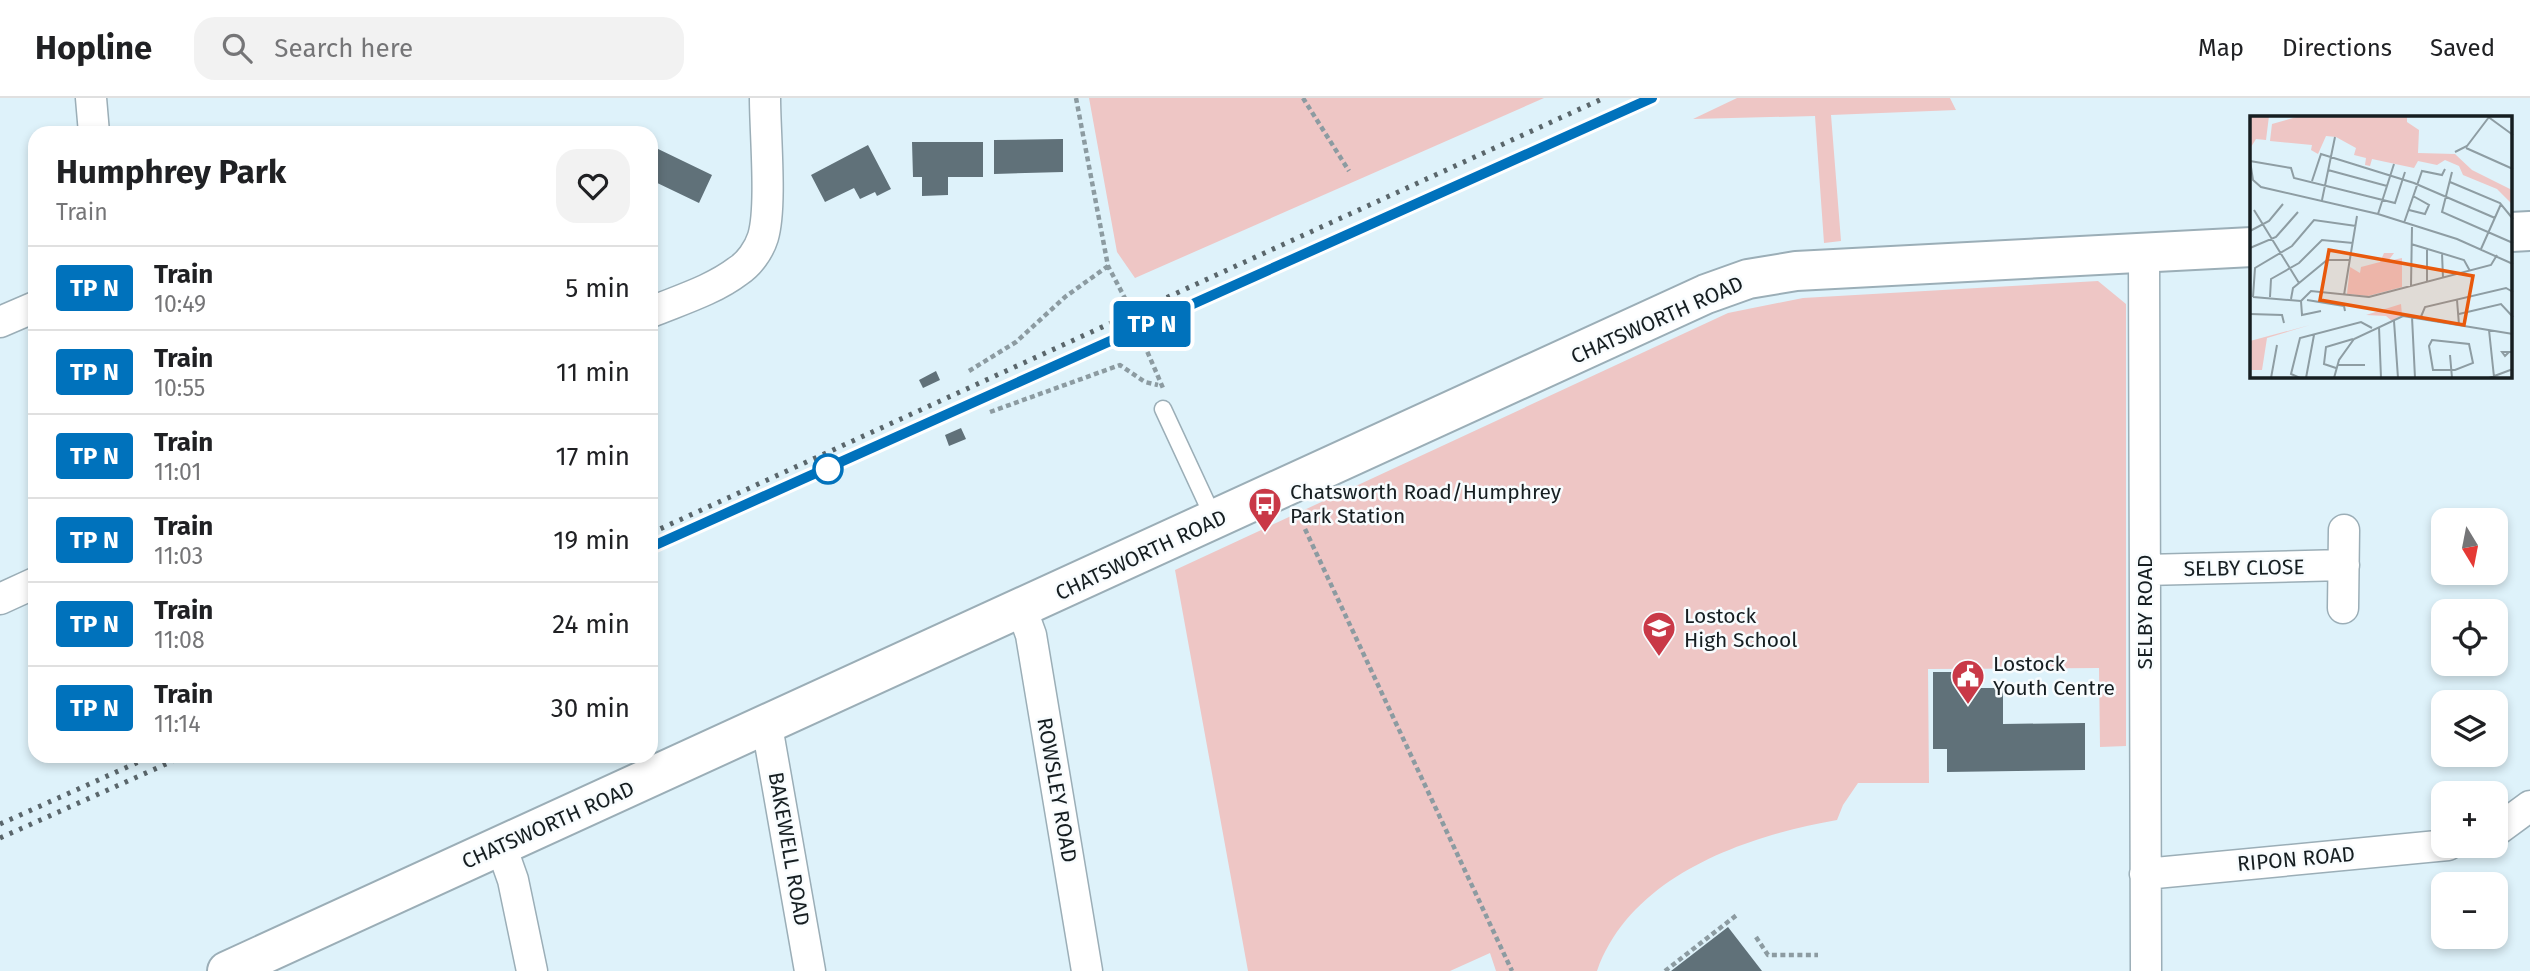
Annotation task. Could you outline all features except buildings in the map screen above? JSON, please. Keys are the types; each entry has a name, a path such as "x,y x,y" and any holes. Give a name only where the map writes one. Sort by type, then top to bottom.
{"street":[{"path":"92,98 94,126"},
{"path":"658,309 720,282 740,270 754,256 763,237 766,216 765,98"},
{"path":"2512,232 2530,231"},
{"name":"CHATSWORTH ROAD","path":"227,971 1022,610 1706,295 1748,279 1796,271 2250,247"},
{"name":"SELBY ROAD","path":"2144,253 2146,971"},
{"path":"0,322 28,310"},
{"path":"2343,608 2344,530"},
{"name":"SELBY CLOSE","path":"2145,570 2344,565"},
{"path":"0,599 28,586"},
{"name":"ROWSLEY ROAD","path":"1022,610 1032,643 1087,971"},
{"name":"BAKEWELL ROAD","path":"767,726 810,971"},
{"path":"2508,822 2530,806"},
{"path":"501,846 513,880 532,971"},
{"name":"RIPON ROAD","path":"2145,874 2431,847"}],"lane":[{"path":"1163,409 1215,520"}],"path":[{"path":"1076,98 1108,266 1128,304"},
{"path":"1303,98 1349,171"},
{"path":"969,370 1016,342 1065,298 1108,266"},
{"path":"990,412 1120,365 1145,382 1163,386 1144,344"},
{"path":"1305,529 1512,971"},
{"path":"1665,971 1738,914"},
{"path":"1756,937 1769,955 1818,955"}],"shaded area":[{"path":"1089,98 1544,98 1135,278 1117,252"},
{"path":"1737,98 1950,98 1956,110 1831,115 1841,241 1824,243 1815,116 1693,119"},
{"name":"Lostock High School","path":"2098,281 2126,304 2126,746 2100,747 2099,668 1928,669 1929,783 1858,783 1843,805 1837,820 1766,837 1730,849 1696,866 1664,885 1636,909 1613,938 1597,971 1496,971 1490,953 1450,971 1248,971 1175,570 1728,313 1803,298"}],"railway":[{"path":"658,530 1604,98"},
{"path":"658,544 1652,98"},
{"path":"0,824 136,763"},
{"path":"0,838 168,763"}],"train":[{"path":"658,544 1026,382 1652,98"}],"place":[{"name":"Chatsworth Road/Humphrey Park Station","path":"1265,534"},
{"name":"Lostock High School","path":"1659,658"},
{"name":"Lostock Youth Centre","path":"1968,706"}]}
